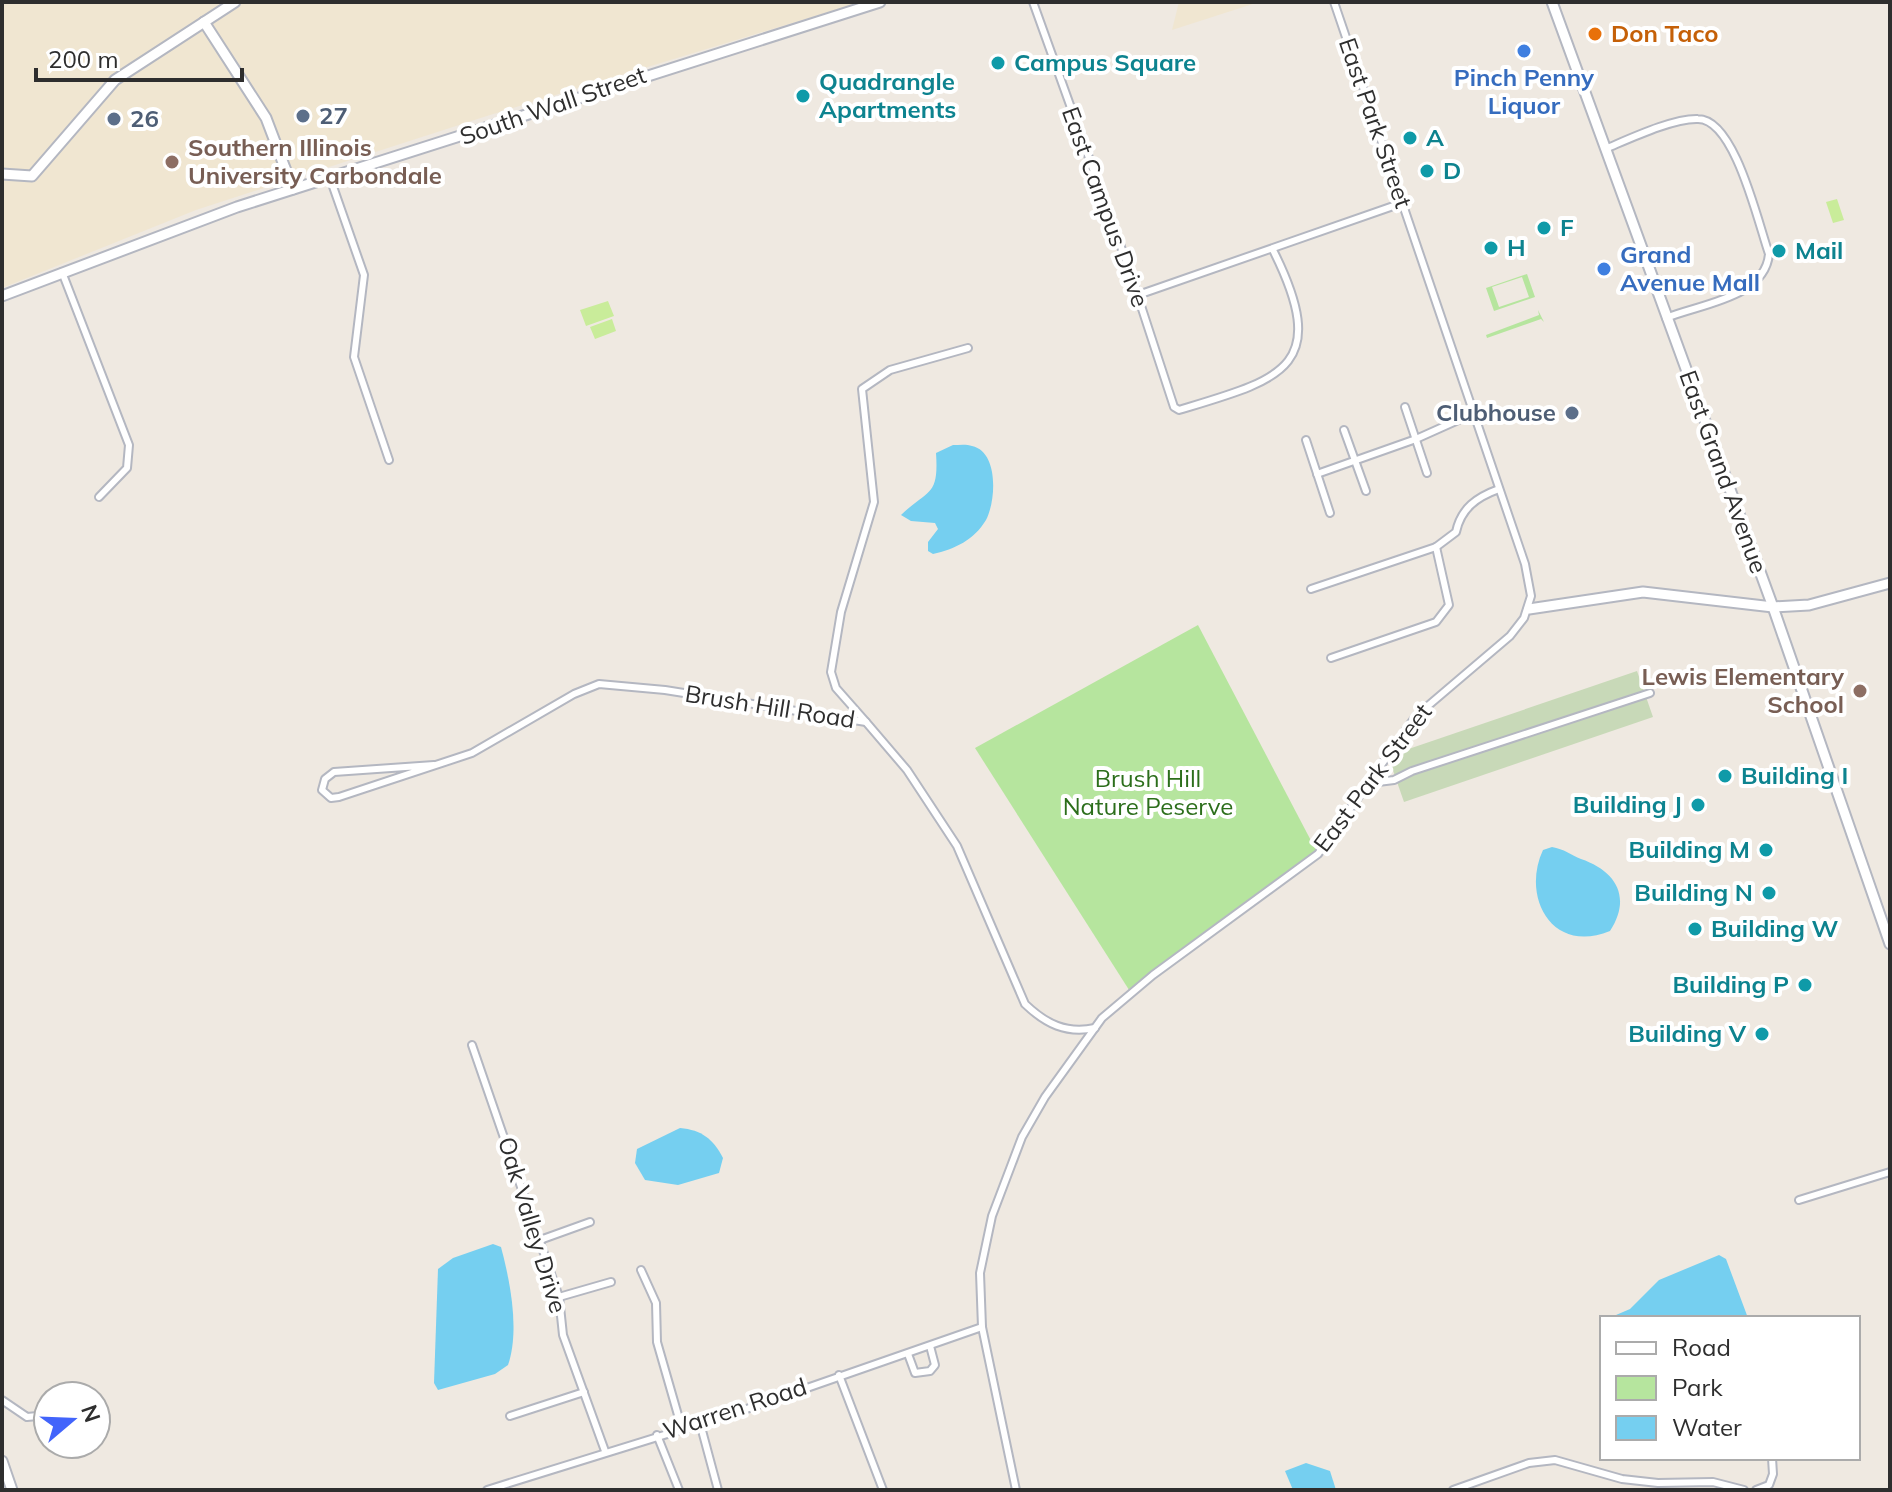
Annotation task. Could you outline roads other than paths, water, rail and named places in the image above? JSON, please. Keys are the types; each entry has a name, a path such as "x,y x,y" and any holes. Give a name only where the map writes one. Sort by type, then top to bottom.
{"street":[{"path":"2,174 32,176 115,80 235,2"},
{"name":"South Wall Street","path":"2,296 293,189 880,2"},
{"name":"East Campus Drive","path":"1033,2 1138,295 1174,407 1179,410 1253,387 1272,378 1288,361 1298,336 1299,314 1289,281 1273,250"},
{"name":"East Park Street","path":"1016,1490 982,1327 980,1273 992,1216 1010,1167 1022,1137 1045,1097 1095,1028 1153,975 1318,854 1370,783 1391,746 1416,716 1510,636 1529,609 1529,580 1334,2"},
{"name":"East Grand Avenue","path":"1552,2 1773,607 1890,944"},
{"path":"204,22 266,118 293,189"},
{"path":"1605,149 1699,119 1717,125 1730,142 1769,254 1768,262 1764,273 1748,288 1666,318"},
{"path":"330,178 364,275 354,357 389,460"},
{"path":"1138,295 1402,203"},
{"path":"62,272 129,445 127,468 99,497"},
{"path":"866,722 836,688 831,672 841,612 874,502 862,389 890,370 968,348"},
{"path":"1405,407 1427,473"},
{"path":"1317,474 1416,439 1474,413"},
{"path":"1344,430 1366,491"},
{"path":"1306,440 1330,513"},
{"path":"1311,589 1436,547 1456,532 1458,519 1469,506 1480,496 1499,489"},
{"path":"1331,658 1436,622 1449,605 1436,547"},
{"path":"1529,609 1643,592 1773,607 1818,604 1890,583"},
{"name":"Brush Hill Road","path":"434,765 334,772 325,779 322,790 331,798 339,797 472,753 574,694 609,683 866,722 907,770 957,846 1025,1004 1040,1017 1070,1031 1095,1028"},
{"path":"1370,783 1394,780 1412,771 1650,693"},
{"name":"Oak Valley Drive","path":"472,1045 559,1297 563,1335 605,1451"},
{"path":"1799,1200 1890,1172"},
{"path":"540,1240 590,1222"},
{"path":"641,1270 655,1299 657,1342 682,1429"},
{"path":"559,1297 611,1282"},
{"name":"Warren Road","path":"487,1490 682,1429 982,1327"},
{"path":"908,1354 915,1373 930,1371 935,1365 930,1346"},
{"path":"839,1375 883,1490"},
{"path":"510,1416 584,1392"},
{"path":"2,1400 27,1417 32,1417"},
{"path":"700,1423 718,1490"},
{"path":"657,1435 679,1490"},
{"path":"1453,1490 1529,1463 1555,1460 1622,1479 1658,1483 1713,1482 1744,1490"},
{"path":"1756,1490 1769,1485 1773,1474 1772,1460"},
{"path":"2,1461 12,1490"},
{"path":"521,1479 526,1490"}],"water":[{"path":"953,445 972,446 987,457 993,478 992,501 986,520 976,533 956,546 933,554 928,551 928,542 938,529 935,523 911,521 901,515 930,491 936,478 936,453"},
{"path":"1552,847 1593,864 1611,878 1620,896 1620,907 1610,931 1590,936 1572,935 1546,917 1539,903 1537,868 1543,850"},
{"path":"680,1128 701,1133 715,1146 723,1158 719,1173 678,1185 645,1180 635,1163 637,1149"},
{"path":"493,1244 501,1247 512,1306 513,1337 508,1365 495,1374 438,1390 434,1383 438,1269 453,1258"},
{"path":"1719,1255 1726,1259 1747,1316 1614,1316 1630,1309 1659,1280"},
{"path":"1306,1463 1330,1471 1336,1490 1293,1490 1285,1471"}],"place":[{"name":"Don Taco","path":"1595,34"},
{"name":"Pinch Penny Liquor","path":"1524,51"},
{"name":"Campus Square","path":"998,63"},
{"name":"Quadrangle Apartments","path":"803,96"},
{"name":"27","path":"303,116"},
{"name":"26","path":"114,119"},
{"name":"A","path":"1410,138"},
{"name":"Southern Illinois University Carbondale","path":"172,162"},
{"name":"D","path":"1427,171"},
{"name":"F","path":"1544,228"},
{"name":"H","path":"1491,248"},
{"name":"Mail","path":"1779,251"},
{"name":"Grand Avenue Mall","path":"1604,269"},
{"name":"Clubhouse","path":"1572,413"},
{"name":"Lewis Elementary School","path":"1860,691"},
{"name":"Building I","path":"1725,776"},
{"name":"Building J","path":"1698,805"},
{"name":"Building M","path":"1766,850"},
{"name":"Building N","path":"1769,893"},
{"name":"Building W","path":"1695,929"},
{"name":"Building P","path":"1805,985"},
{"name":"Building V","path":"1762,1034"}],"park label":[{"name":"Brush Hill Nature Peserve","path":"1148,793"}]}
